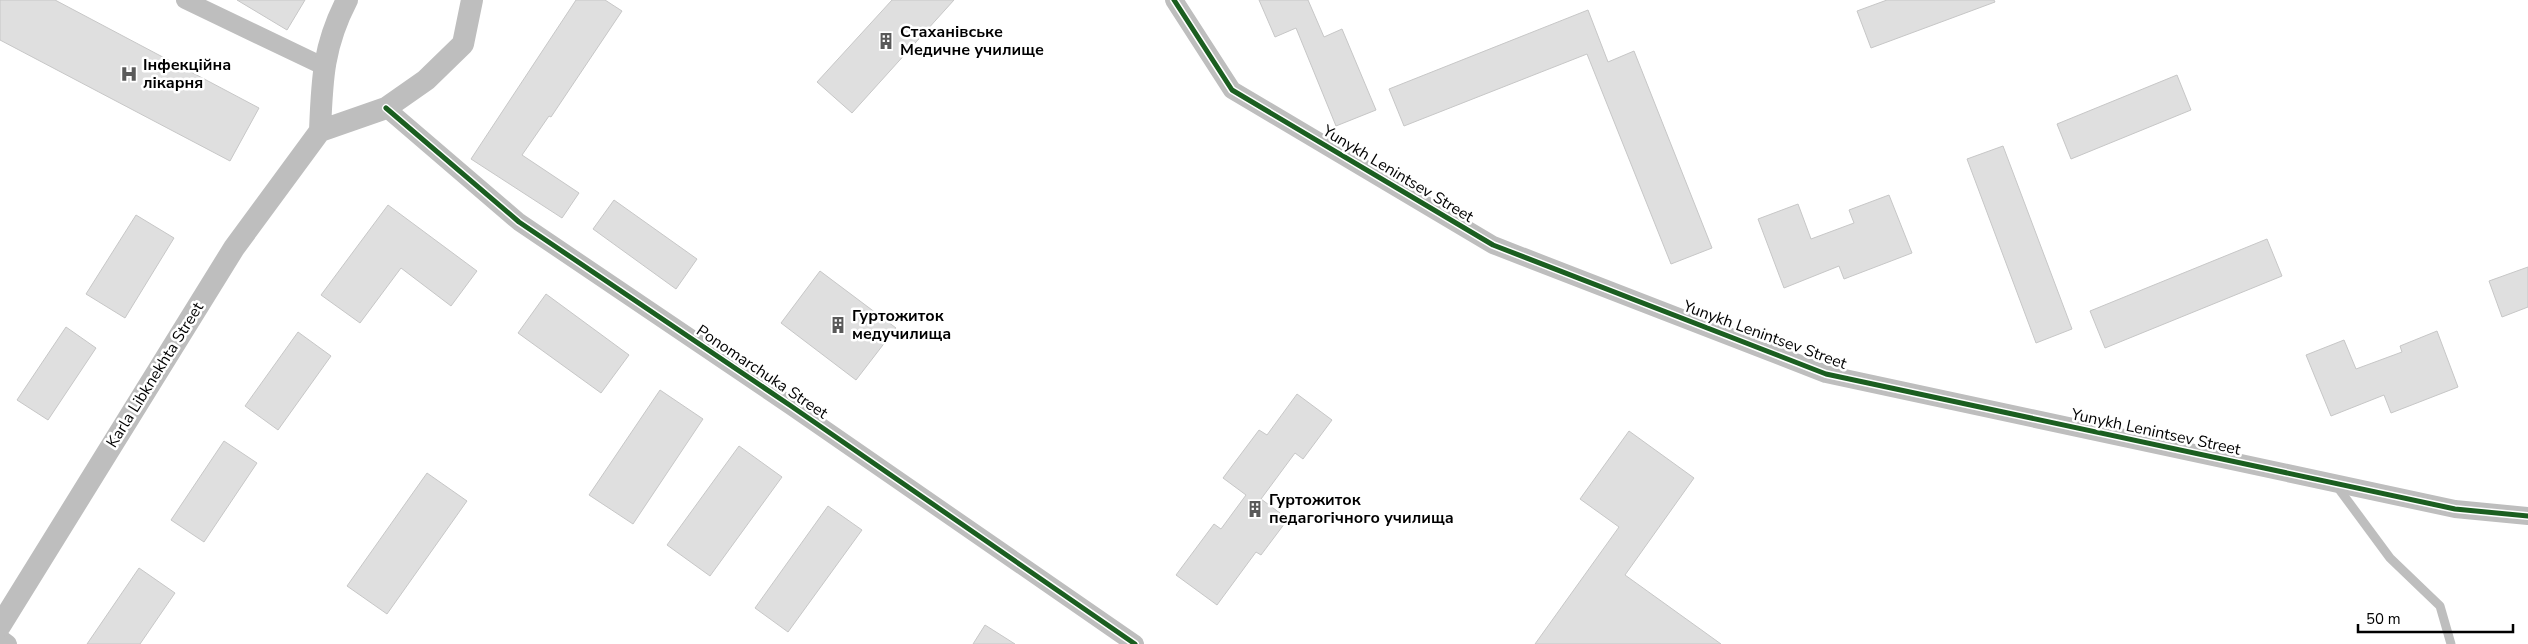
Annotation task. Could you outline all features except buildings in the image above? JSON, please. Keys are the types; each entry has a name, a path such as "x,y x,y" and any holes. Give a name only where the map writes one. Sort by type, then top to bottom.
{"street":[{"path":"185,0 323,66"},
{"path":"347,0 334,25 323,66 320,131 386,108 426,80 463,44 472,0"},
{"name":"Yunykh Lenintsev Street","path":"1174,0 1232,90 1493,245 1826,374 2454,509 2528,516"},
{"name":"Ponomarchuka Street","path":"386,108 519,222 791,406 1135,644"},
{"name":"Karla Libknekhta Street","path":"0,626 234,248 320,131"},
{"path":"0,638 8,644"}],"lane":[{"path":"2334,483 2390,558 2440,606 2451,644"}],"cycle path":[{"path":"1174,0 1232,90 1493,245 1826,374 2455,509 2528,516"},
{"path":"386,108 519,222 791,406 1135,644"}],"place":[{"name":"Стаханівське Медичне училище","path":"886,41"},
{"name":"Інфекційна лікарня","path":"129,74"},
{"name":"Гуртожиток медучилища","path":"838,325"},
{"name":"Гуртожиток педагогічного училища","path":"1255,509"}]}
